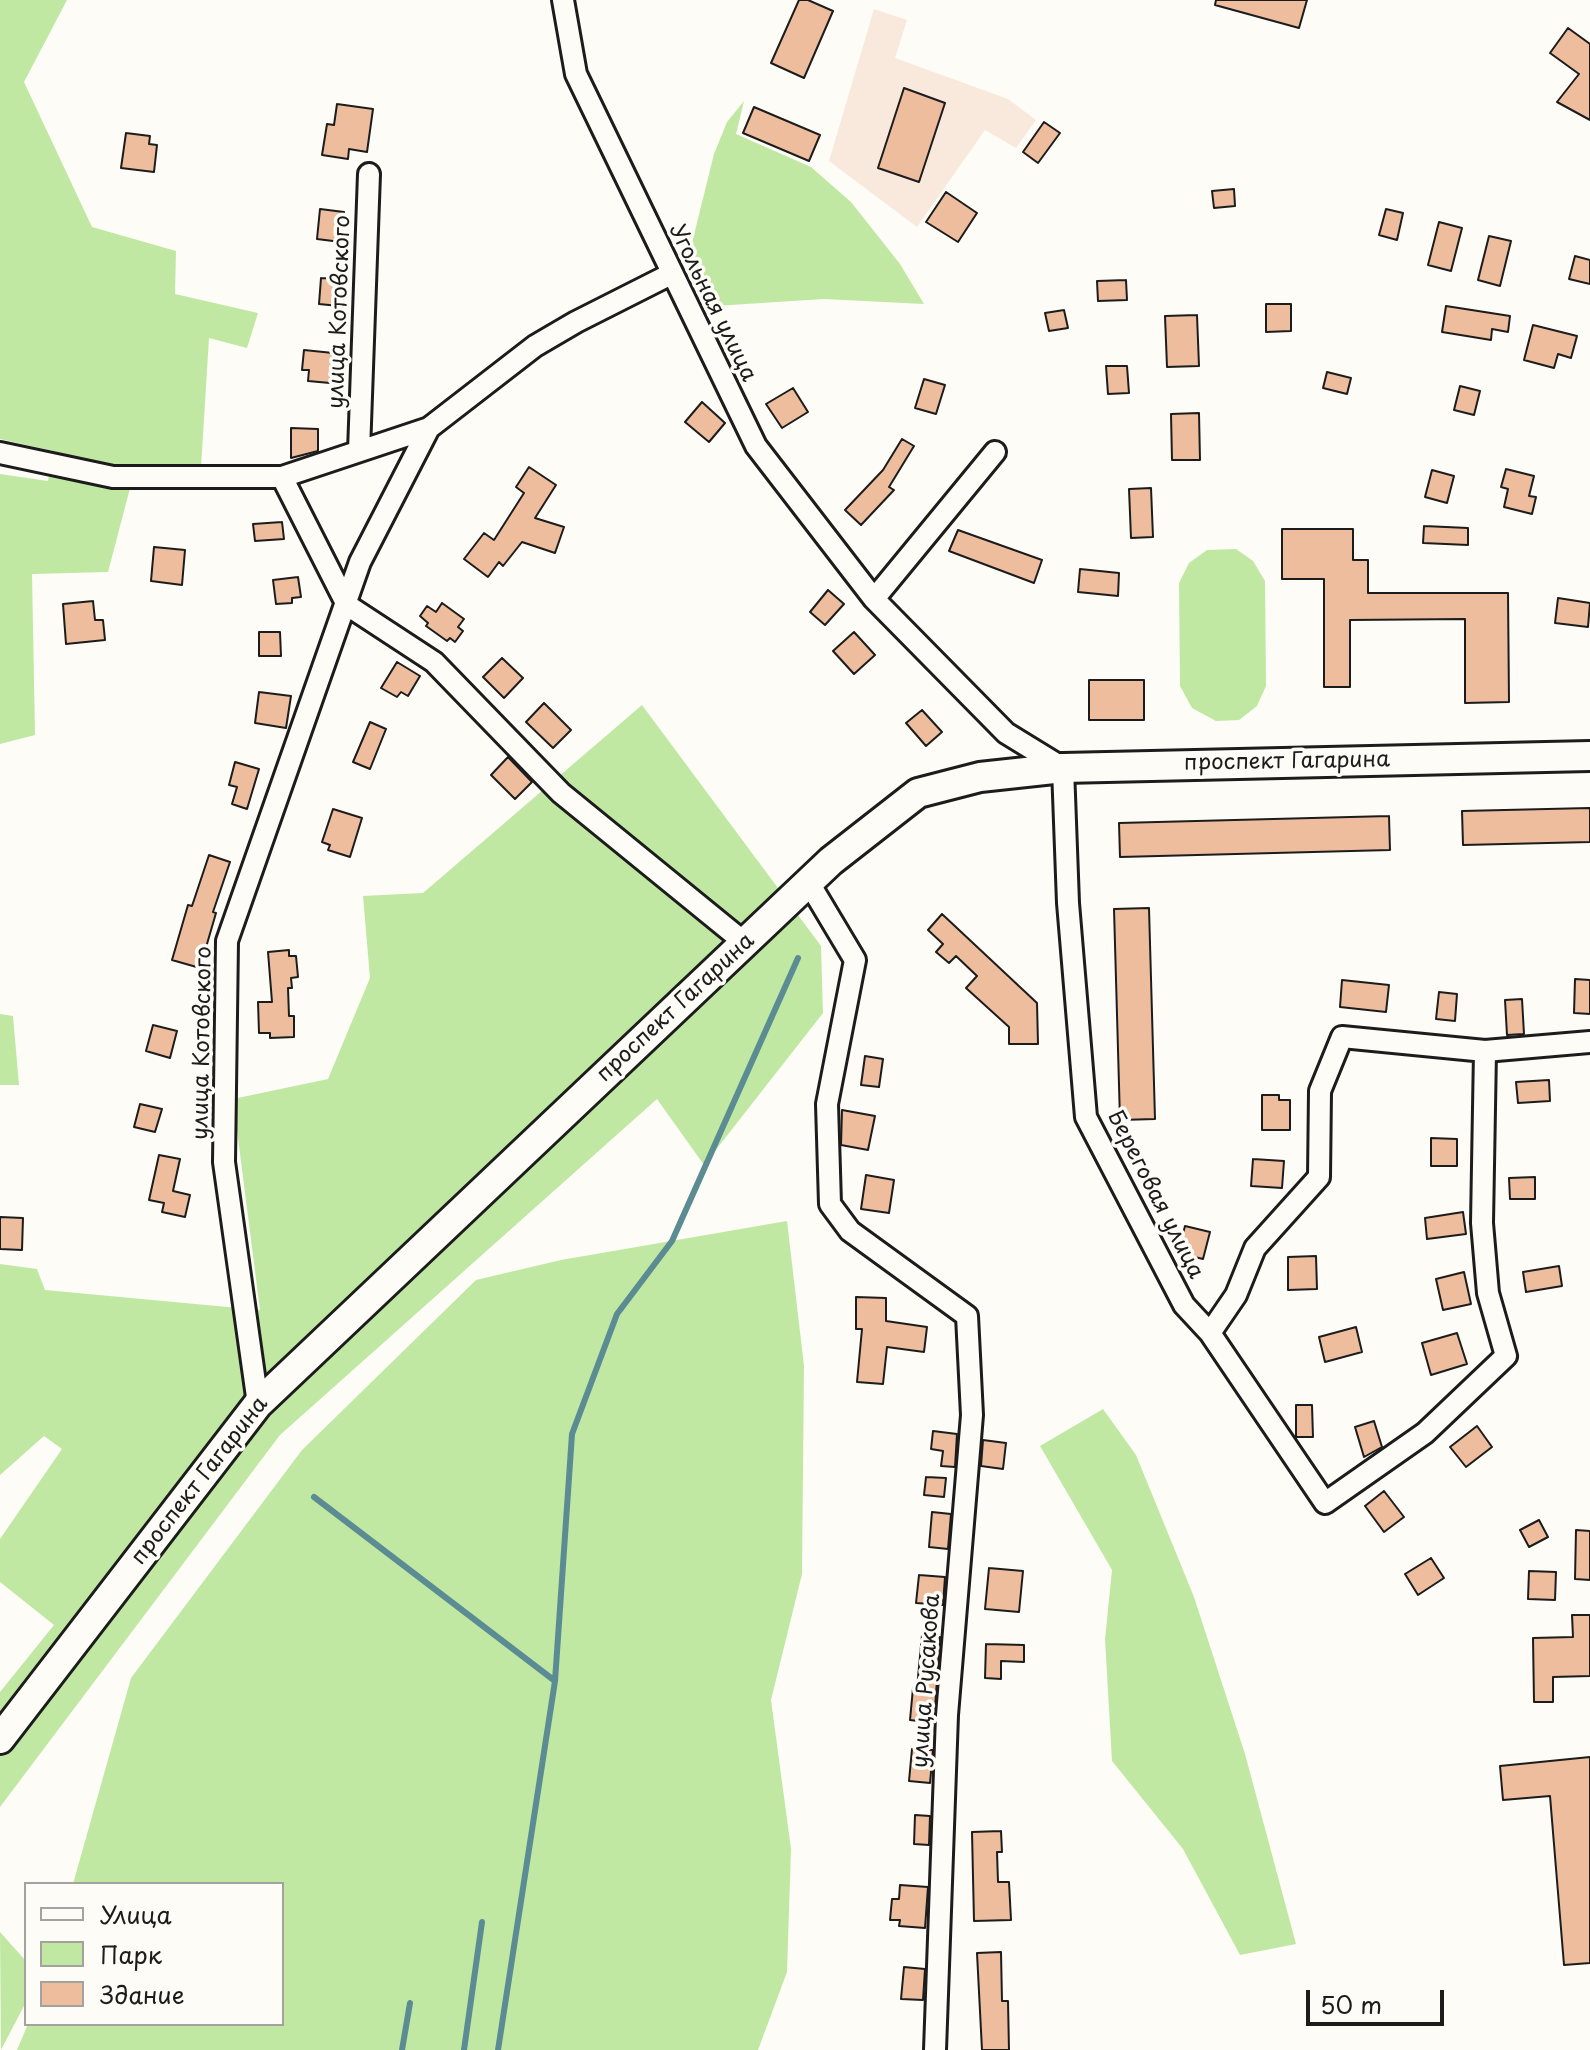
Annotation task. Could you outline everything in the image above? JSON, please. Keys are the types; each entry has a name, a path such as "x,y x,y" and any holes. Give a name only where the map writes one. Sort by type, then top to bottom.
{"main road":[{"name":"проспект Гагарина","path":"0,1739 258,1404 831,861 918,793 980,777 1063,768 1590,756"}],"street":[{"name":"Угольная улица","path":"563,0 576,74 756,446 874,599 1006,733 1063,768"},
{"name":"улица Котовского","path":"359,451 369,174"},
{"name":"улица Котовского","path":"258,1404 224,1162 227,941 360,562 429,428 535,346 671,274"},
{"path":"0,453 113,477 282,477 429,428"},
{"path":"874,599 995,452"},
{"path":"282,477 347,605 434,662 561,793 745,943"},
{"name":"Береговая улица","path":"1063,768 1068,903 1086,1117 1184,1305 1210,1333 1325,1503 1425,1433 1506,1356 1488,1293 1482,1223 1485,1051"},
{"name":"улица Русакова","path":"809,883 855,960 827,1104 830,1204 850,1231 967,1316 972,1415 947,1715 935,2050"},
{"path":"1210,1333 1236,1295 1255,1248 1319,1177 1320,1091 1342,1037 1485,1051 1590,1042"}],"shaded area":[{"path":"874,9 907,20 895,58 1008,99 1036,120 1016,148 985,130 917,227 829,161"}],"green space":[{"path":"0,0 67,0 24,82 92,227 176,251 175,294 258,313 247,348 209,338 201,467 134,473 108,572 32,574 35,735 0,744 0,474 48,481 53,451 0,439"},
{"path":"744,101 736,134 811,167 851,202 900,264 924,304 824,299 715,306 691,247 714,154 727,122"},
{"path":"1236,549 1253,561 1265,581 1266,686 1257,706 1239,720 1216,721 1192,708 1180,686 1179,583 1189,563 1207,550"},
{"path":"642,705 821,946 823,1013 704,1165 657,1099 280,1435 0,1807 0,1692 54,1625 0,1582 0,1539 62,1449 44,1436 0,1475 0,1264 37,1269 45,1290 260,1310 233,1099 328,1079 370,978 363,896 423,893"},
{"path":"0,1014 13,1016 19,1085 0,1085"},
{"path":"787,1221 804,1366 802,1574 771,1700 791,1849 787,1972 758,2050 17,2050 27,2026 284,2026 284,1882 74,1882 131,1678 302,1450 476,1280 561,1260"},
{"path":"1103,1409 1136,1455 1194,1597 1245,1754 1296,1944 1240,1955 1183,1849 1112,1761 1105,1639 1112,1570 1040,1446"},
{"path":"0,1932 24,1959 24,2006 1,2050"}],"building":[{"path":"799,0 808,0 833,11 804,78 771,63"},
{"path":"1216,0 1307,0 1299,28 1215,5"},
{"path":"1568,28 1590,44 1590,120 1557,102 1579,74 1550,53"},
{"path":"904,88 945,103 919,182 878,168"},
{"path":"337,104 373,109 367,152 349,149 348,159 322,155 327,124 334,125"},
{"path":"754,107 820,135 809,161 743,133"},
{"path":"1044,122 1060,133 1038,163 1023,152"},
{"path":"126,133 150,136 149,144 157,145 154,172 121,168"},
{"path":"1234,189 1235,206 1214,208 1212,191"},
{"path":"946,192 977,213 958,242 926,222"},
{"path":"320,209 344,212 341,242 317,239"},
{"path":"1386,209 1403,213 1397,240 1379,235"},
{"path":"1439,222 1462,228 1451,271 1428,265"},
{"path":"1489,236 1511,241 1500,286 1478,280"},
{"path":"1575,256 1590,260 1590,284 1569,279"},
{"path":"321,278 341,279 339,306 319,304"},
{"path":"1126,280 1127,300 1098,301 1097,281"},
{"path":"1266,304 1291,304 1291,331 1266,332"},
{"path":"1446,306 1510,316 1508,332 1492,329 1491,340 1442,332"},
{"path":"1064,310 1068,328 1049,331 1045,313"},
{"path":"1197,315 1199,366 1167,367 1165,316"},
{"path":"1533,325 1577,336 1571,358 1558,354 1554,368 1524,360"},
{"path":"304,350 333,353 330,383 308,381 309,370 302,370"},
{"path":"1106,366 1127,366 1129,393 1108,394"},
{"path":"1327,372 1351,378 1347,394 1323,388"},
{"path":"924,379 945,385 936,414 915,408"},
{"path":"1460,386 1480,391 1474,415 1454,410"},
{"path":"793,388 808,412 782,428 766,404"},
{"path":"702,402 725,423 709,442 685,422"},
{"path":"1199,413 1200,460 1172,460 1171,414"},
{"path":"291,428 318,429 318,451 291,458"},
{"path":"902,439 914,446 889,487 894,490 861,525 845,510 883,470"},
{"path":"529,467 556,485 535,518 564,527 555,553 522,542 503,566 499,562 488,577 464,559 484,533 494,540 524,493 516,487"},
{"path":"1506,469 1534,476 1529,496 1536,497 1532,514 1504,507 1508,489 1501,487"},
{"path":"1432,470 1454,476 1447,503 1425,497"},
{"path":"1151,488 1153,537 1131,538 1129,489"},
{"path":"282,522 284,539 255,541 253,524"},
{"path":"1424,526 1468,528 1468,545 1423,543"},
{"path":"1282,529 1353,529 1353,560 1368,560 1368,593 1508,593 1509,702 1465,703 1465,619 1350,620 1350,687 1324,687 1324,579 1282,579"},
{"path":"958,530 1042,560 1034,583 949,551"},
{"path":"154,547 185,550 182,585 151,581"},
{"path":"1080,569 1119,573 1118,596 1078,592"},
{"path":"298,577 301,597 292,598 292,603 276,604 273,580"},
{"path":"828,590 844,604 825,625 810,612"},
{"path":"1558,598 1590,603 1588,627 1555,623"},
{"path":"93,601 95,620 103,620 105,640 66,644 63,604"},
{"path":"442,603 464,619 458,627 463,631 455,642 450,638 447,641 426,626 428,623 420,616 427,606 436,612"},
{"path":"259,632 280,632 281,656 259,656"},
{"path":"854,632 875,655 854,674 833,651"},
{"path":"502,658 523,678 504,698 483,677"},
{"path":"397,662 420,676 408,696 401,692 397,697 381,688"},
{"path":"1089,680 1144,680 1144,720 1089,720"},
{"path":"259,692 291,696 286,728 255,723"},
{"path":"544,703 571,730 553,748 526,722"},
{"path":"922,710 942,732 926,746 906,723"},
{"path":"370,722 386,729 370,769 353,762"},
{"path":"508,757 532,782 515,799 491,775"},
{"path":"235,762 259,769 247,809 232,804 237,787 229,785"},
{"path":"1590,808 1590,842 1463,845 1462,811"},
{"path":"333,809 362,818 350,857 328,850 330,845 322,842"},
{"path":"1389,816 1390,850 1120,857 1119,823"},
{"path":"209,855 230,862 213,912 216,913 200,968 172,960 188,905 192,906"},
{"path":"1149,908 1155,1119 1120,1120 1114,909"},
{"path":"942,914 1037,1003 1038,1044 1009,1044 1009,1027 966,988 977,976 956,956 949,963 936,952 943,944 928,930"},
{"path":"289,950 289,956 296,956 298,977 291,978 292,988 288,988 289,1016 294,1016 294,1037 270,1038 270,1033 259,1033 258,1002 272,1002 268,952"},
{"path":"1575,979 1590,980 1590,1014 1574,1013"},
{"path":"1342,980 1389,985 1386,1012 1340,1007"},
{"path":"1439,992 1457,994 1455,1021 1436,1019"},
{"path":"1522,999 1524,1034 1507,1035 1505,1000"},
{"path":"153,1025 177,1031 170,1058 146,1051"},
{"path":"865,1056 883,1059 879,1087 861,1085"},
{"path":"1549,1080 1550,1101 1518,1103 1516,1082"},
{"path":"1262,1095 1279,1095 1279,1100 1290,1100 1290,1130 1262,1130"},
{"path":"140,1104 162,1109 155,1132 134,1127"},
{"path":"842,1110 875,1116 868,1150 841,1145"},
{"path":"1431,1138 1457,1139 1457,1166 1431,1166"},
{"path":"159,1155 180,1159 173,1191 190,1195 185,1217 162,1212 164,1203 149,1200"},
{"path":"1253,1159 1284,1161 1282,1188 1251,1186"},
{"path":"866,1175 894,1180 889,1213 861,1209"},
{"path":"1535,1177 1535,1199 1510,1199 1509,1178"},
{"path":"1463,1212 1466,1234 1427,1239 1425,1218"},
{"path":"0,1217 23,1218 22,1250 0,1249"},
{"path":"1185,1226 1210,1232 1203,1259 1178,1253"},
{"path":"1316,1256 1317,1289 1288,1290 1288,1257"},
{"path":"1559,1266 1562,1286 1526,1292 1523,1272"},
{"path":"1464,1272 1471,1304 1443,1310 1436,1279"},
{"path":"856,1297 886,1298 886,1321 927,1327 924,1352 887,1347 883,1384 857,1382 862,1329 856,1329"},
{"path":"1356,1327 1362,1352 1325,1362 1319,1337"},
{"path":"1457,1333 1467,1364 1431,1375 1422,1343"},
{"path":"1296,1405 1312,1405 1313,1437 1296,1437"},
{"path":"1374,1421 1382,1447 1364,1457 1355,1427"},
{"path":"1477,1426 1492,1447 1466,1467 1450,1447"},
{"path":"933,1431 957,1434 955,1467 941,1466 943,1451 931,1449"},
{"path":"983,1440 1006,1443 1003,1469 981,1466"},
{"path":"926,1477 946,1478 944,1497 924,1495"},
{"path":"1384,1491 1404,1517 1384,1532 1365,1506"},
{"path":"932,1512 951,1514 948,1549 929,1547"},
{"path":"1539,1520 1548,1537 1529,1547 1520,1530"},
{"path":"1576,1530 1590,1531 1590,1580 1575,1579"},
{"path":"1431,1558 1444,1578 1418,1595 1405,1574"},
{"path":"989,1568 1023,1571 1019,1612 985,1609"},
{"path":"1529,1571 1556,1572 1555,1600 1528,1599"},
{"path":"919,1575 945,1577 943,1605 916,1603"},
{"path":"1572,1615 1590,1615 1590,1676 1553,1677 1553,1702 1534,1702 1533,1638 1573,1637"},
{"path":"922,1635 940,1637 934,1723 910,1720 913,1688 917,1688"},
{"path":"986,1644 1024,1645 1024,1662 1001,1661 1001,1679 985,1678"},
{"path":"912,1749 933,1750 930,1783 909,1781"},
{"path":"1590,1757 1590,1963 1564,1965 1550,1796 1503,1800 1500,1766"},
{"path":"915,1815 930,1816 929,1845 914,1844"},
{"path":"1001,1831 1002,1852 997,1852 998,1882 1009,1882 1011,1920 974,1921 972,1832"},
{"path":"900,1885 928,1887 925,1928 899,1926 900,1920 890,1920 892,1899 899,1899"},
{"path":"1001,1952 1002,2001 1008,2001 1009,2050 982,2050 977,1953"},
{"path":"904,1967 925,1969 923,2000 901,1999"}],"waterway":[{"path":"498,2050 555,1681 572,1434 617,1314 672,1241 798,958"},
{"path":"314,1497 555,1681"},
{"path":"464,2050 482,1922"},
{"path":"402,2050 410,2003"}]}
